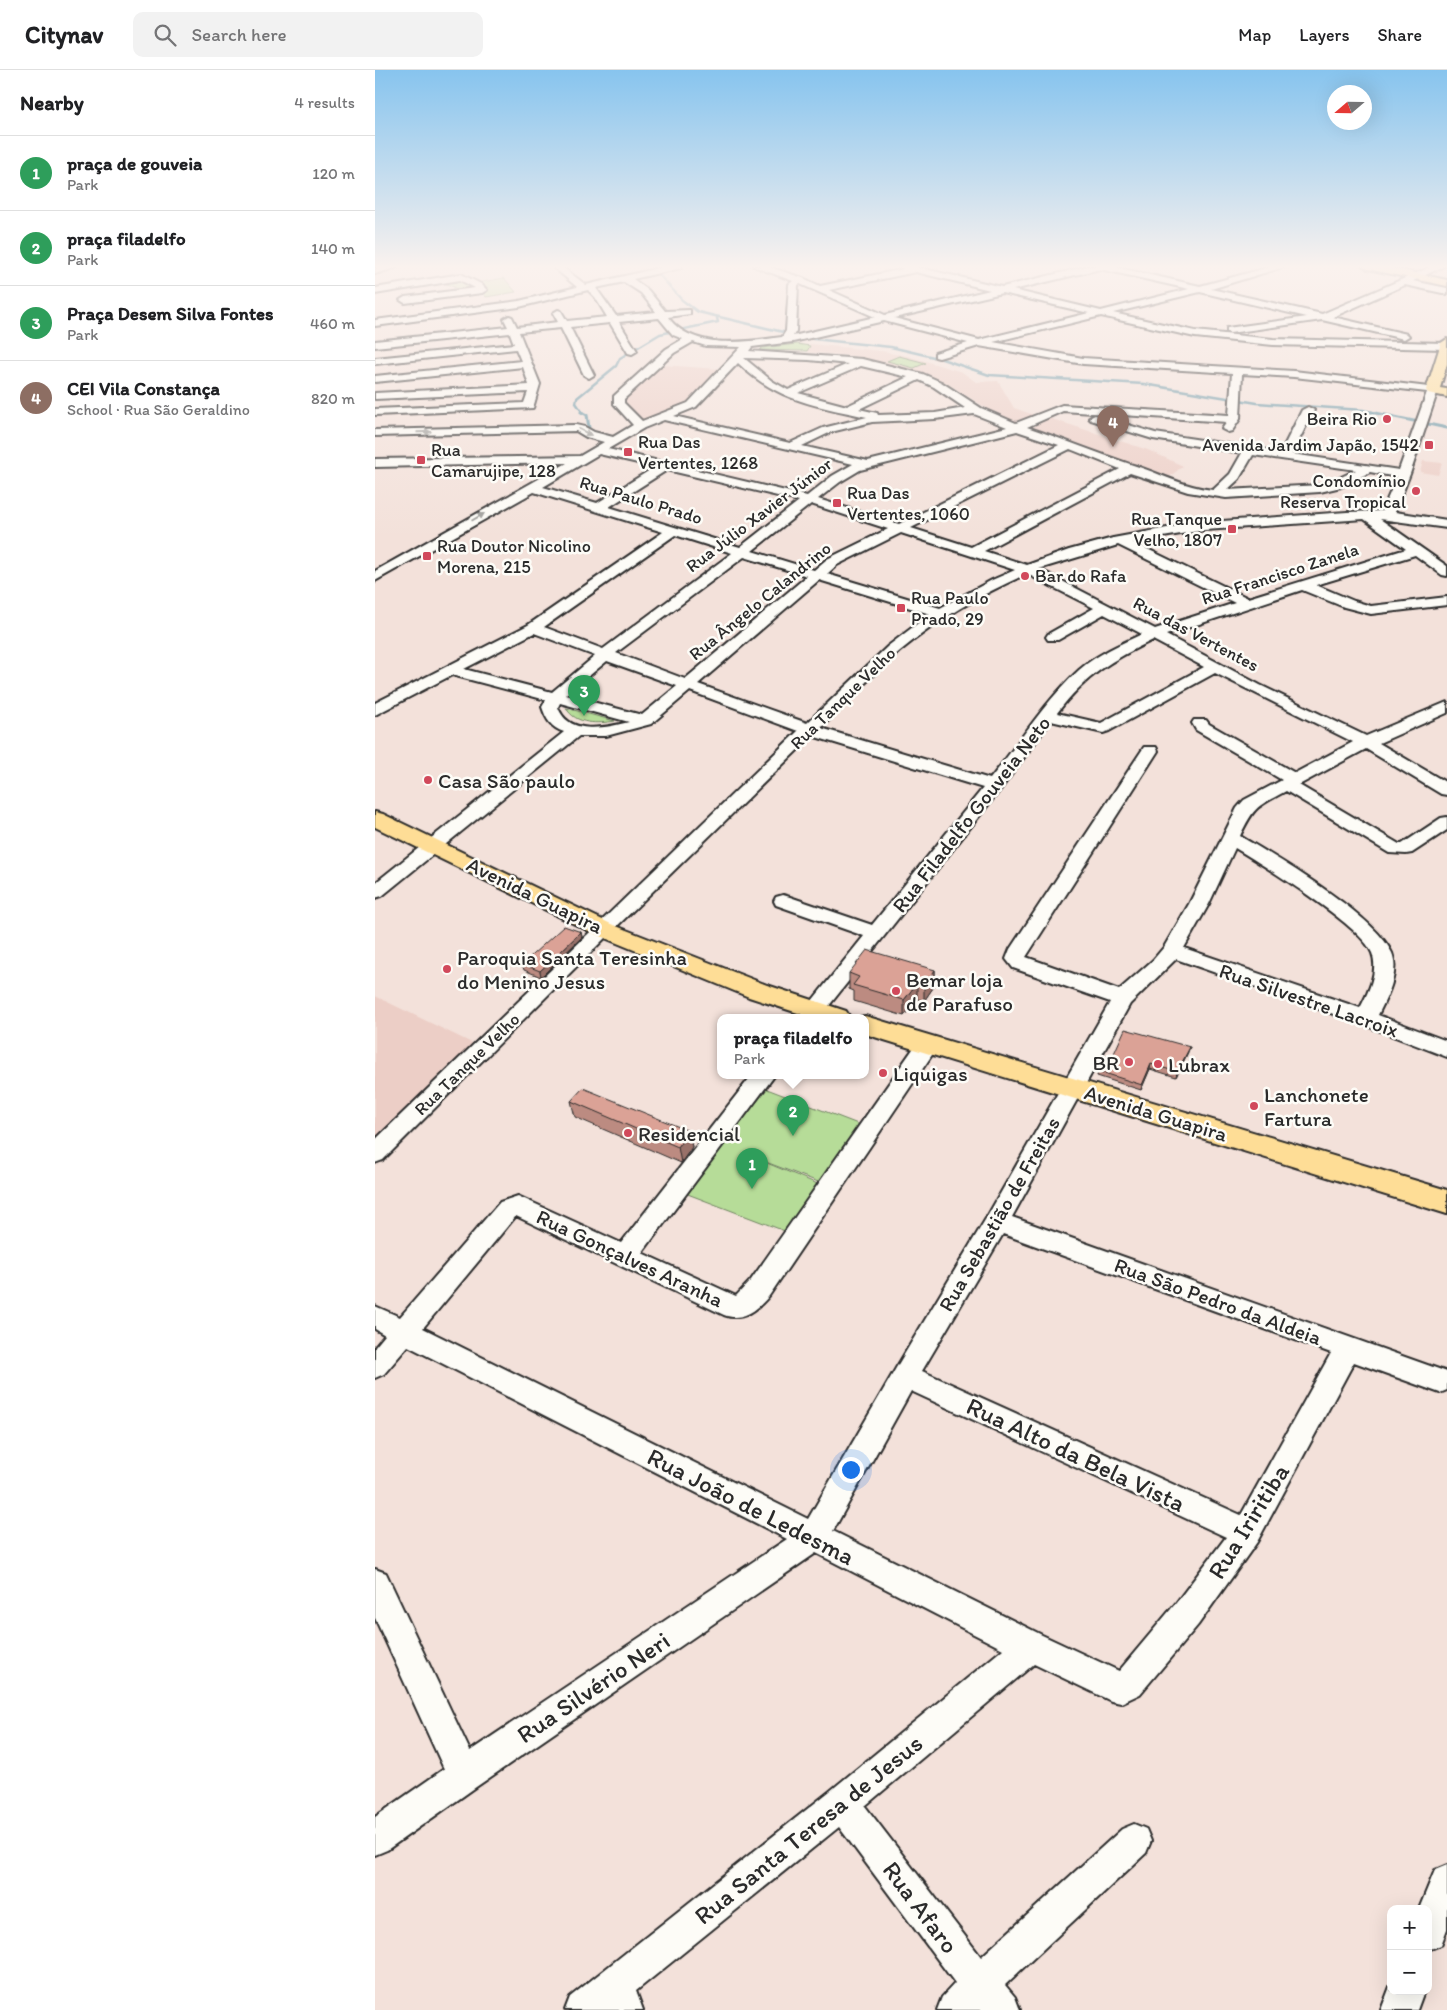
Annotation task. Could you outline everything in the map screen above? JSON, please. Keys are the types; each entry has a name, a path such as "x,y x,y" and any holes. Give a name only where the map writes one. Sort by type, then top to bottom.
{"main road":[{"path":"1443,357 1433,390 1447,393"},
{"name":"Avenida Guapira","path":"375,819 603,929 701,970 817,1014"},
{"name":"Avenida Guapira","path":"869,1027 1447,1202"}],"street":[{"path":"375,361 418,357"},
{"path":"375,412 523,407 531,404 535,388 523,357"},
{"path":"580,357 589,375"},
{"path":"640,426 619,404 618,398 664,357"},
{"path":"375,577 613,440 696,401 721,373 739,357"},
{"path":"740,357 753,374 787,394 817,403 883,417"},
{"path":"821,357 862,362 919,376 944,388 975,410 1017,428 1069,445 1182,487 1216,494 1328,487 1367,468"},
{"path":"1055,357 1103,366 1301,370 1433,390 1404,474 1387,515"},
{"path":"787,394 862,362"},
{"path":"375,379 526,364"},
{"path":"1215,445 1234,419 1237,370"},
{"path":"721,373 753,374"},
{"path":"848,410 919,376"},
{"path":"375,396 535,388"},
{"path":"1067,408 1153,436 1404,474"},
{"path":"1067,408 1234,419"},
{"name":"Rua Júlio Xavier Júnior","path":"555,696 606,654 849,470 1017,428 1067,408"},
{"path":"792,446 839,426 883,417 935,416 975,410"},
{"path":"1285,456 1308,410"},
{"path":"663,417 867,464"},
{"path":"375,433 576,428 590,435 613,440"},
{"name":"Rua Ângelo Calandrino","path":"645,721 817,575 841,557 1069,445"},
{"name":"Rua das Vertentes","path":"597,450 810,500 1027,568 1215,668 1366,742 1447,790"},
{"path":"1216,494 1235,476 1251,450"},
{"path":"375,463 581,458"},
{"path":"600,507 665,466"},
{"path":"974,552 1131,468"},
{"name":"Rua Paulo Prado","path":"531,486 940,613"},
{"path":"1255,492 1276,521"},
{"path":"1367,515 1447,572"},
{"name":"Rua Tanque Velho","path":"375,1154 603,929 893,649 916,629 940,613 1027,568 1121,541 1195,527 1367,515 1387,515 1447,524"},
{"path":"375,710 396,697 533,628 674,530"},
{"path":"1121,541 1247,603"},
{"name":"Rua Francisco Zanela","path":"1153,634 1418,550"},
{"path":"1303,585 1355,606 1371,610 1447,601"},
{"path":"1053,636 1104,608"},
{"path":"533,628 811,730 994,786"},
{"name":"Rua Filadelfo Gouveia Neto","path":"821,1014 877,933 1072,684 1086,672 1115,654 1153,634"},
{"path":"1048,716 1103,728 1215,668"},
{"path":"451,670 645,721"},
{"path":"555,696 550,707 553,716 562,725 577,730 594,733 613,731 645,721"},
{"name":"Rua Sebastião de Freitas","path":"813,1538 905,1376 997,1222 1122,999 1160,966 1172,951 1199,904 1243,812 1250,804 1366,742 1447,707"},
{"path":"1200,723 1202,727 1395,849 1406,849 1447,822"},
{"path":"375,892 577,730"},
{"path":"1122,999 1020,963 1016,959 1017,954 1150,751"},
{"path":"1231,838 1317,894 1373,937 1381,952 1384,971 1382,985 1366,1018"},
{"path":"783,901 877,933"},
{"name":"Rua Silvestre Lacroix","path":"1172,951 1366,1018 1447,1050"},
{"name":"Rua Gonçalves Aranha","path":"404,1332 508,1209 513,1206 518,1206 733,1307 740,1307 749,1302 928,1044"},
{"path":"625,1257 762,1079"},
{"name":"Rua São Pedro da Aldeia","path":"997,1222 1440,1381"},
{"name":"Rua João de Ledesma","path":"375,1317 813,1538 1111,1685 1121,1687 1129,1683"},
{"path":"375,1366 404,1332"},
{"name":"Rua Iriritiba","path":"1129,1683 1187,1614 1247,1532 1348,1347"},
{"name":"Rua Alto da Bela Vista","path":"905,1376 1247,1532"},
{"name":"Rua Silvério Neri","path":"375,1838 464,1775 813,1538"},
{"path":"375,1584 464,1775"},
{"name":"Rua Santa Teresa de Jesus","path":"583,2010 619,1998 842,1803 1031,1646"},
{"name":"Rua Afaro","path":"842,1803 979,1984 1002,2010"},
{"path":"955,2010 979,1984 1134,1841"},
{"path":"1432,1921 1447,1882"},
{"path":"1399,2010 1405,1995"}],"shaded area":[{"path":"856,357 910,357 962,372 976,382 998,381 1014,408 1034,415 1018,423 996,414 950,385 926,374"},
{"path":"662,365 719,369 684,405 642,421 625,401"},
{"path":"1049,418 1148,450 1183,466 1168,478 1031,428"},
{"path":"1423,461 1442,463 1438,475 1420,472"},
{"path":"375,996 474,1044 375,1139"}],"green space":[{"path":"901,357 926,363 914,368 887,361"},
{"path":"566,708 615,721 602,723 588,722 575,718"},
{"path":"767,1089 863,1126 821,1183 750,1156 820,1185 790,1233 685,1193"}],"building":[{"path":"564,926 581,932 540,971 522,964"},
{"path":"867,950 935,970 924,985 917,983 904,1000 853,985 859,977 849,973"},
{"name":"BR","path":"1125,1029 1190,1047 1177,1072 1151,1064 1142,1085 1098,1071 1105,1056 1112,1058"},
{"path":"583,1088 689,1131 678,1147 571,1101"}],"waterway":[{"path":"583,413 576,403 577,398 616,366 622,357"},
{"path":"932,357 989,375 1144,384 1257,403 1363,410 1377,413"},
{"path":"1371,412 1447,428"},
{"path":"583,413 587,415 589,428"}],"place":[{"name":"Beira Rio","path":"1387,419"},
{"name":"Avenida Jardim Japão, 1542","path":"1429,445"},
{"name":"CEI Vila Constança","path":"1113,447"},
{"name":"Rua Das Vertentes, 1268","path":"628,452"},
{"name":"Rua Camarujipe, 128","path":"421,460"},
{"name":"Condomínio Reserva Tropical","path":"1416,491"},
{"name":"Rua Das Vertentes, 1060","path":"837,503"},
{"name":"Rua Tanque Velho, 1807","path":"1232,529"},
{"name":"Rua Doutor Nicolino Morena, 215","path":"427,556"},
{"name":"Bar do Rafa","path":"1025,576"},
{"name":"Rua Paulo Prado, 29","path":"901,608"},
{"name":"Praça Desem Silva Fontes","path":"584,716"},
{"name":"Casa São paulo","path":"428,780"},
{"name":"Paroquia Santa Teresinha do Menino Jesus","path":"447,969"},
{"name":"Bemar loja de Parafuso","path":"896,991"},
{"name":"BR","path":"1129,1062"},
{"name":"Lubrax","path":"1158,1064"},
{"name":"Liquigas","path":"883,1073"},
{"name":"Lanchonete Fartura","path":"1254,1106"},
{"name":"Residencial","path":"628,1133"},
{"name":"praça filadelfo","path":"793,1136"},
{"name":"praça de gouveia","path":"752,1189"}]}
